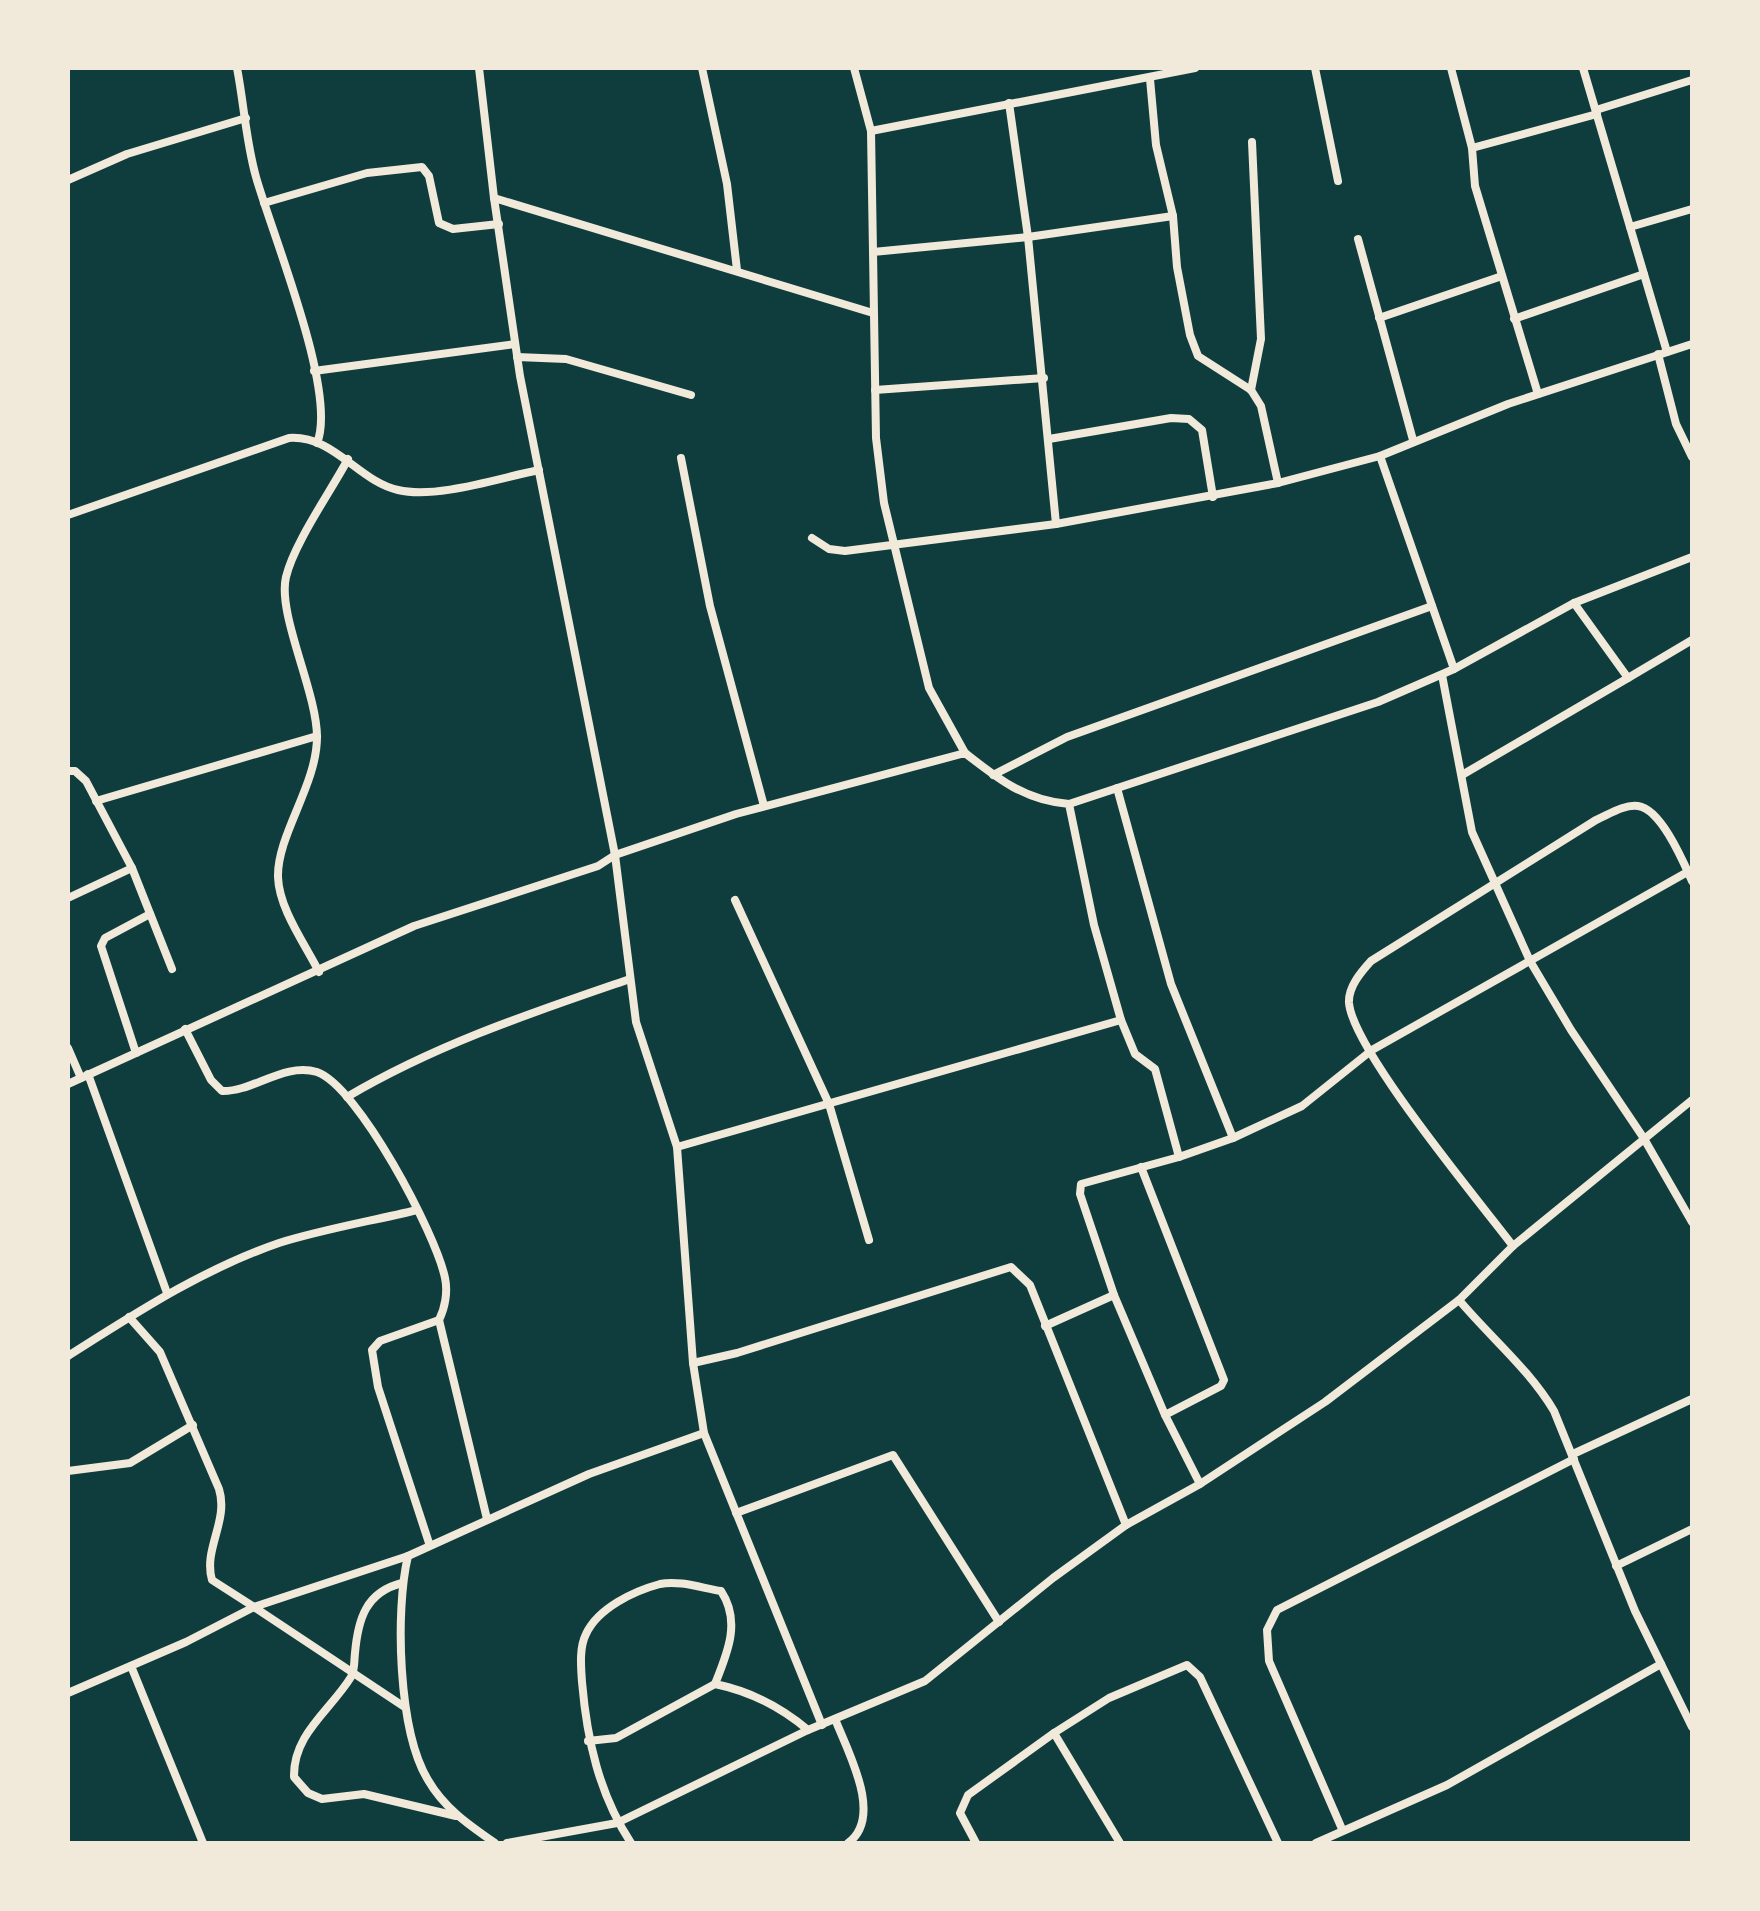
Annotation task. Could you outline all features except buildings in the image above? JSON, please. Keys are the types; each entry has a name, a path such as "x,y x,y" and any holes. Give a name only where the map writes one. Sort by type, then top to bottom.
{"street":[{"path":"237,68 264,203 283,257 314,371 323,429 317,443"},
{"path":"479,68 517,357 615,855 636,1022 677,1147 693,1363 704,1433 822,1725"},
{"path":"702,68 727,184 737,270"},
{"path":"854,68 871,131 875,390 884,503 929,688 965,753 993,775 1037,800 1069,804 1378,702 1454,669 1574,603 1692,557"},
{"path":"871,131 1195,68"},
{"path":"1315,68 1338,181"},
{"path":"1451,68 1472,148 1475,186 1538,394"},
{"path":"1583,68 1644,274 1676,424 1692,457"},
{"path":"1150,79 1156,145 1173,216 1183,307 1198,356 1251,390 1261,406 1278,483"},
{"path":"1472,148 1692,80"},
{"path":"1009,103 1044,378 1056,524"},
{"path":"68,180 127,154 246,118"},
{"path":"1251,390 1261,339 1252,142"},
{"path":"264,203 367,173 422,167 429,176 439,223 453,229 499,224"},
{"path":"494,198 873,313"},
{"path":"1630,227 1692,209"},
{"path":"873,252 1028,237 1173,216"},
{"path":"1358,239 1413,440"},
{"path":"1514,319 1644,274"},
{"path":"1379,318 1502,276"},
{"path":"314,371 515,344"},
{"path":"812,538 829,549 845,551 895,542 1056,524 1278,483 1380,456 1413,440 1538,394 1692,344"},
{"path":"517,357 566,359 691,395"},
{"path":"875,390 1044,378"},
{"path":"1049,439 1171,418 1189,419 1202,430 1213,497"},
{"path":"68,515 273,442 304,437 348,459 377,483 419,492 539,470"},
{"path":"1380,456 1454,669"},
{"path":"681,458 710,606 764,806"},
{"path":"319,972 282,896 278,876 307,786 317,736 297,643 284,602 285,578 348,459"},
{"path":"1574,603 1628,678"},
{"path":"993,775 1067,737 1432,606"},
{"path":"1462,775 1692,640"},
{"path":"1442,675 1472,832 1530,961 1571,1030 1643,1137 1692,1222"},
{"path":"96,801 317,736"},
{"path":"68,1084 414,926 598,866 615,855 764,806 965,753"},
{"path":"68,771 75,771 86,781 132,868 172,969"},
{"path":"1117,788 1171,984 1233,1138"},
{"path":"1069,804 1094,925 1121,1020 1135,1054 1155,1069 1179,1157"},
{"path":"1200,1484 1165,1415 1114,1295 1079,1189 1089,1181 1179,1157 1233,1138 1302,1106 1372,1050 1691,874 1664,828 1648,810 1638,806 1596,820 1371,961 1360,973 1349,999 1351,1014 1372,1050 1394,1087 1513,1246"},
{"path":"68,898 132,868"},
{"path":"735,900 829,1104 869,1240"},
{"path":"136,1053 101,946 105,938 150,914"},
{"path":"347,1097 400,1066 465,1036 630,979"},
{"path":"677,1147 1121,1020"},
{"path":"185,1029 211,1080 222,1091 298,1069 326,1076 347,1097 409,1189 446,1280 444,1311 439,1320 380,1341 372,1350 378,1387 429,1543"},
{"path":"68,1048 84,1076 167,1293"},
{"path":"507,1843 617,1823 808,1730 925,1681 1126,1525 1200,1484 1325,1402 1459,1300 1513,1246 1692,1100"},
{"path":"1141,1167 1224,1380 1221,1386 1165,1415"},
{"path":"68,1356 167,1293 280,1243 417,1210"},
{"path":"693,1363 737,1353 1011,1267 1019,1270 1030,1285 1126,1525"},
{"path":"1045,1326 1114,1295"},
{"path":"1459,1300 1536,1381 1574,1456 1616,1566 1692,1727"},
{"path":"129,1317 160,1352 223,1500 209,1559 212,1580 403,1706"},
{"path":"439,1320 487,1519"},
{"path":"1342,1829 1269,1661 1268,1623 1277,1610 1574,1456 1692,1399"},
{"path":"68,1471 130,1463 193,1425"},
{"path":"68,1693 254,1607 408,1556 429,1543 589,1474 704,1433"},
{"path":"736,1513 893,1455 999,1622"},
{"path":"1616,1566 1692,1529"},
{"path":"408,1556 402,1583 403,1706 427,1779 456,1816 495,1843"},
{"path":"402,1583 384,1587 371,1599 357,1625 353,1674 302,1739 294,1769 298,1784 322,1799 364,1794 456,1816"},
{"path":"631,1843 617,1823 588,1741 581,1659 585,1635 597,1618 616,1603 661,1584 721,1591 730,1605 734,1622 715,1684"},
{"path":"1316,1843 1447,1785 1661,1664"},
{"path":"131,1666 203,1843"},
{"path":"976,1843 960,1813 968,1795 1109,1698 1180,1666 1193,1667 1278,1843"},
{"path":"588,1741 616,1738 715,1684 740,1689 786,1711 808,1730"},
{"path":"835,1719 865,1810 863,1827 848,1843"},
{"path":"1054,1733 1120,1843"}]}
